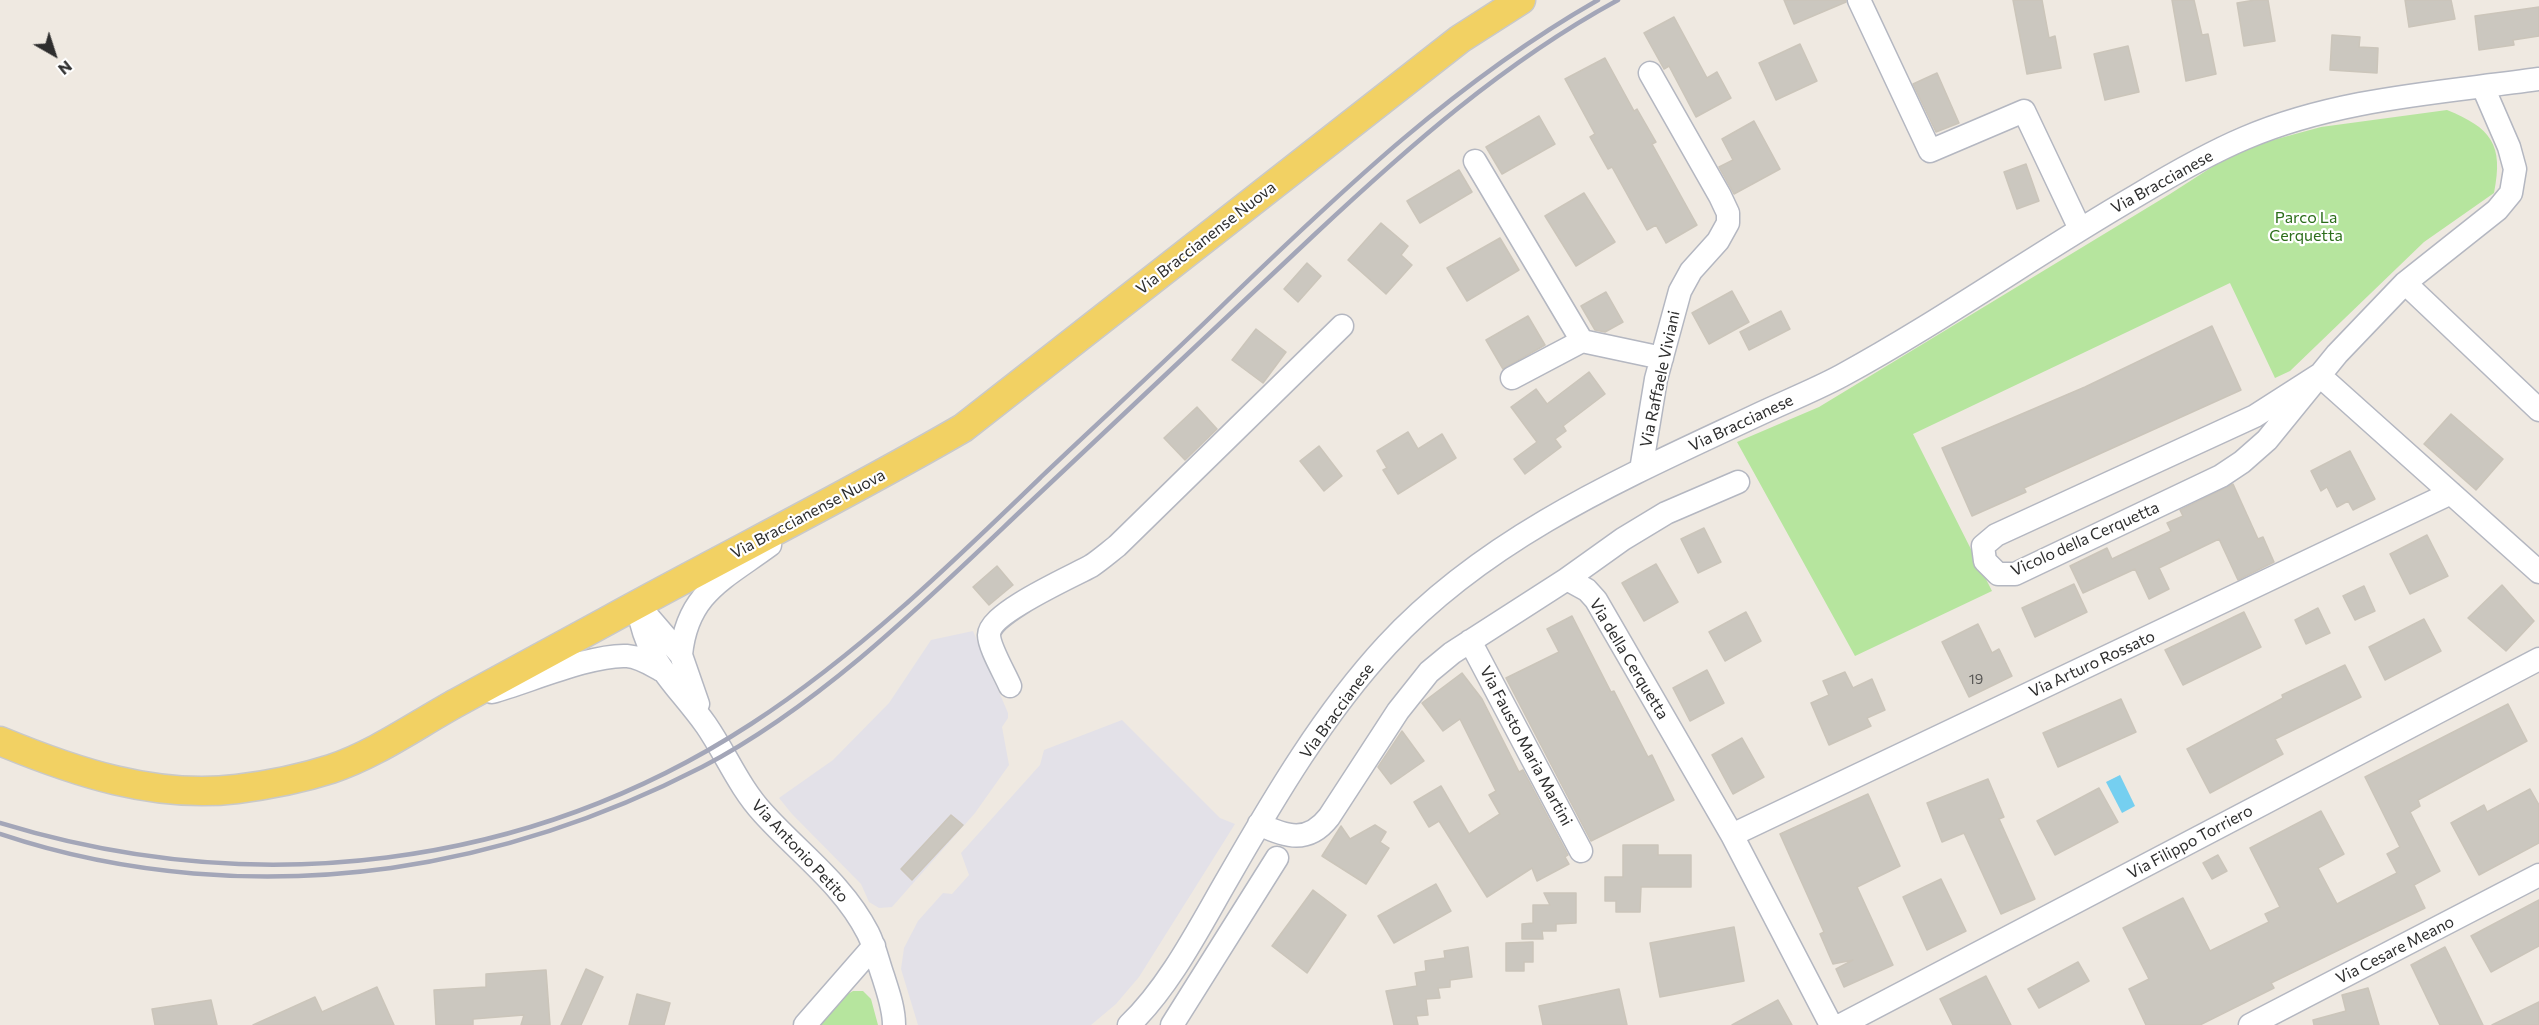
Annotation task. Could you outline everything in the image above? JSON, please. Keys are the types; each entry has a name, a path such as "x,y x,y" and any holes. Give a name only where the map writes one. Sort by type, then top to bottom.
{"main road":[{"name":"Via Braccianense Nuova","path":"0,741 86,774 131,784 192,791 234,789 276,783 333,768 383,746 456,703 963,428 1460,39 1521,0"}],"street":[{"path":"1859,0 1930,151 2024,111 2080,229"},
{"name":"Via Raffaele Viviani","path":"1641,470 1662,358 1680,291 1694,267 1724,233 1728,218 1720,196 1650,73"},
{"name":"Via Braccianese","path":"1129,1025 1144,1010 1190,942 1259,824 1368,666 1411,620 1483,560 1575,504 1641,470 1838,377 2201,158 2257,133 2300,118 2370,101 2539,79"},
{"name":"Vicolo della Cerquetta","path":"2319,375 2255,416 1996,535 1983,546 1984,561 1998,574 2015,574 2221,476 2242,462 2267,440 2319,375 2404,283 2497,210 2507,199 2514,186 2513,160 2483,87"},
{"path":"1475,161 1582,341"},
{"path":"2404,283 2539,410"},
{"path":"1010,686 990,640 990,628 1006,612 1091,566 1117,546 1342,326"},
{"path":"1512,378 1582,341 1662,358"},
{"path":"2483,357 2515,368 2539,391"},
{"path":"2319,375 2539,572"},
{"path":"1259,824 1290,837 1307,835 1326,821 1413,692 1440,662 1568,579 1623,539 1666,513 1738,482"},
{"name":"Via Arturo Rossato","path":"1732,835 2451,493"},
{"path":"681,655 683,632 695,605 714,586 826,504"},
{"name":"Via della Cerquetta","path":"1568,579 1587,590 1596,600 1732,835 1832,1025"},
{"name":"Via Antonio Petito","path":"638,604 681,655 707,726"},
{"name":"Via Antonio Petito","path":"638,604 642,629 651,653 661,670 707,726 745,791 776,827 841,891 874,946 897,1021"},
{"name":"Via Fausto Maria Martini","path":"1470,641 1581,851"},
{"path":"456,703 598,659 626,656 642,659 661,670"},
{"name":"Via Filippo Torriero","path":"1841,1025 2539,659"},
{"path":"1173,1025 1290,837"},
{"path":"1247,845 1277,858"},
{"name":"Via Cesare Meano","path":"2250,1025 2539,875"},
{"path":"805,1025 874,946"}],"shaded area":[{"path":"973,631 1008,713 1008,718 1002,727 1009,765 975,813 892,907 879,908 869,902 861,884 779,798 833,760 889,703 931,640"},
{"path":"1122,720 1220,818 1235,824 1139,977 1116,1004 1091,1025 918,1025 901,969 904,948 918,921 943,893 952,894 969,875 961,853 1040,765 1044,750"}],"green space":[{"name":"Parco La Cerquetta","path":"2447,110 2474,124 2491,140 2497,162 2494,193 2424,242 2290,371 2275,378 2230,283 1913,434 1992,591 1855,656 1737,442 1819,407 2240,149 2321,127"},
{"path":"853,991 863,991 871,999 878,1025 818,1025 846,995"}],"water":[{"path":"2120,775 2135,806 2122,813 2106,782"}],"building":[{"path":"1784,0 1846,0 1846,2 1794,24"},
{"path":"2013,0 2042,0 2049,38 2055,36 2061,68 2027,74"},
{"path":"2172,0 2194,0 2202,35 2208,34 2216,74 2186,81"},
{"path":"2268,0 2275,41 2244,46 2237,3"},
{"path":"2405,0 2451,0 2455,19 2409,27"},
{"path":"2539,7 2539,36 2513,40 2514,45 2479,50 2475,16"},
{"path":"1674,17 1707,78 1717,72 1731,98 1696,117 1669,66 1664,69 1644,33"},
{"path":"2332,35 2360,37 2359,47 2378,48 2377,73 2330,70"},
{"path":"1800,44 1817,81 1776,100 1759,63"},
{"path":"2128,46 2139,92 2105,100 2094,54"},
{"path":"1605,58 1634,111 1637,109 1656,142 1652,144 1697,225 1666,243 1656,225 1647,230 1612,167 1608,169 1590,137 1595,134 1565,79"},
{"path":"1937,73 1959,123 1936,132 1913,84"},
{"path":"1539,116 1555,144 1502,174 1486,147"},
{"path":"1754,121 1780,169 1734,194 1719,167 1733,160 1722,139"},
{"path":"2026,164 2039,201 2017,209 2004,172"},
{"path":"1459,170 1472,192 1420,223 1407,201"},
{"path":"1584,193 1615,242 1576,266 1545,216"},
{"path":"1381,223 1408,246 1401,255 1412,265 1386,294 1348,260"},
{"path":"1500,238 1519,270 1467,301 1447,268"},
{"path":"1307,263 1321,276 1298,302 1284,289"},
{"path":"1732,291 1749,322 1709,344 1692,313"},
{"path":"1606,292 1623,322 1605,332 1595,330 1581,306"},
{"path":"1781,311 1790,329 1749,350 1740,332"},
{"path":"1528,316 1545,345 1503,369 1486,340"},
{"path":"2212,326 2241,390 2024,488 2026,492 1972,516 1942,448 2085,387"},
{"path":"1256,329 1286,352 1263,383 1232,360"},
{"path":"1589,372 1605,394 1563,426 1566,431 1555,439 1561,447 1525,474 1514,459 1537,442 1511,407 1536,389 1547,404"},
{"path":"1197,407 1217,429 1185,460 1164,438"},
{"path":"2451,414 2503,459 2476,490 2424,444"},
{"path":"1408,432 1418,449 1442,434 1456,458 1398,494 1383,470 1387,468 1377,451"},
{"path":"1319,446 1342,476 1324,491 1300,461"},
{"path":"2350,451 2375,499 2353,510 2348,501 2337,507 2327,487 2321,491 2311,471"},
{"path":"2233,484 2258,539 2263,537 2274,562 2238,580 2219,539 2159,568 2169,589 2149,599 2135,569 2083,593 2070,566 2107,548 2112,559 2171,531 2167,523 2183,516 2180,510"},
{"path":"1704,528 1721,562 1698,573 1681,539"},
{"path":"2427,535 2448,576 2410,594 2390,554"},
{"path":"1656,564 1678,602 1644,621 1622,583"},
{"path":"997,566 1013,585 989,605 973,587"},
{"path":"2074,584 2087,612 2035,637 2022,608"},
{"path":"2502,585 2534,621 2506,651 2468,618"},
{"path":"2364,586 2375,611 2355,620 2343,596"},
{"path":"2318,608 2330,633 2306,644 2295,620"},
{"path":"1746,612 1761,641 1725,661 1709,632"},
{"path":"2244,612 2261,647 2183,685 2165,650"},
{"path":"1572,616 1611,692 1614,691 1648,757 1652,755 1674,800 1591,841 1506,678 1559,652 1547,629"},
{"path":"2424,619 2441,651 2385,680 2369,647"},
{"path":"1978,624 1992,653 1999,649 2012,676 1969,697 1942,642"},
{"path":"2345,665 2361,697 2275,739 2283,754 2210,793 2187,749 2283,698 2282,695"},
{"path":"1707,670 1724,703 1690,721 1673,688"},
{"path":"1845,672 1853,688 1872,679 1885,710 1867,718 1871,726 1829,745 1811,703 1829,695 1823,681"},
{"path":"1462,673 1482,699 1519,772 1523,770 1568,855 1565,857 1569,864 1537,881 1532,868 1487,897 1439,821 1429,827 1414,802 1441,786 1469,834 1500,814 1489,795 1496,791 1460,719 1443,731 1422,703"},
{"path":"2121,699 2136,732 2058,767 2043,733"},
{"path":"2508,704 2527,741 2418,800 2420,806 2410,812 2440,871 2414,885 2425,908 2271,983 2274,988 2200,1025 2146,1025 2129,989 2149,979 2123,928 2183,898 2210,951 2269,922 2265,914 2280,907 2250,848 2321,811 2344,854 2318,868 2337,904 2397,873 2387,854 2400,847 2365,777"},
{"path":"1402,731 1424,761 1391,784 1378,767"},
{"path":"1742,738 1764,777 1733,794 1712,755"},
{"path":"1988,779 2004,817 1999,819 2035,899 2001,914 1964,833 1942,842 1927,803"},
{"path":"2099,788 2118,822 2055,855 2037,821"},
{"path":"2530,789 2539,805 2539,843 2479,875 2451,823 2484,805 2487,812"},
{"path":"1868,794 1900,866 1857,887 1893,965 1844,987 1836,969 1853,960 1833,964 1820,934 1824,932 1780,834"},
{"path":"951,815 963,825 912,880 901,869"},
{"path":"1375,825 1386,832 1380,842 1389,848 1366,884 1322,856 1341,826 1350,839"},
{"path":"1623,845 1658,845 1658,855 1691,855 1691,887 1641,887 1640,912 1616,912 1616,901 1605,901 1605,877 1623,877"},
{"path":"2218,855 2227,871 2212,879 2203,863"},
{"path":"1941,879 1966,931 1927,950 1903,897"},
{"path":"1436,884 1451,911 1394,943 1378,916"},
{"path":"1313,890 1346,915 1307,973 1272,946"},
{"path":"1544,893 1576,893 1576,923 1556,924 1556,931 1542,931 1543,939 1522,939 1522,924 1533,923 1533,905 1550,905"},
{"path":"2539,900 2539,946 2491,972 2471,936"},
{"path":"1734,927 1744,981 1660,997 1650,943"},
{"path":"1533,942 1533,962 1524,962 1524,971 1506,971 1506,943"},
{"path":"1468,947 1472,977 1450,980 1450,987 1438,988 1440,998 1426,999 1428,1015 1416,1016 1418,1025 1394,1025 1386,991 1417,986 1415,973 1426,971 1425,961 1445,958 1444,951"},
{"path":"2445,947 2483,1025 2440,1025 2411,965"},
{"path":"2078,962 2089,981 2039,1008 2028,989"},
{"path":"586,969 603,977 581,1025 561,1025"},
{"path":"546,970 550,1025 521,1025 524,1015 473,1019 473,1025 436,1025 434,990 486,987 486,974"},
{"path":"1986,976 2011,1025 1953,1025 1940,999"},
{"path":"377,987 394,1025 253,1025 315,997 322,1012"},
{"path":"2368,988 2379,1025 2314,1025 2313,1020 2346,1011 2342,995"},
{"path":"1619,989 1627,1025 1543,1025 1539,1006"},
{"path":"637,994 670,1003 664,1025 629,1025"},
{"path":"211,1000 217,1025 155,1025 152,1009"},
{"path":"1778,1000 1792,1025 1732,1025"},
{"path":"2539,1002 2539,1025 2492,1025"}],"railway":[{"path":"0,823 96,847 193,861 290,864 387,858 482,840 575,812 665,773 751,724 828,669 865,639 972,543 1314,218 1404,138 1498,65 1547,31 1598,0"},
{"path":"0,834 96,860 194,874 293,876 342,873 391,868 472,853 551,831 627,802 702,767 746,742 789,713 872,648 950,578 1348,203 1458,108 1535,51 1618,0"}]}
